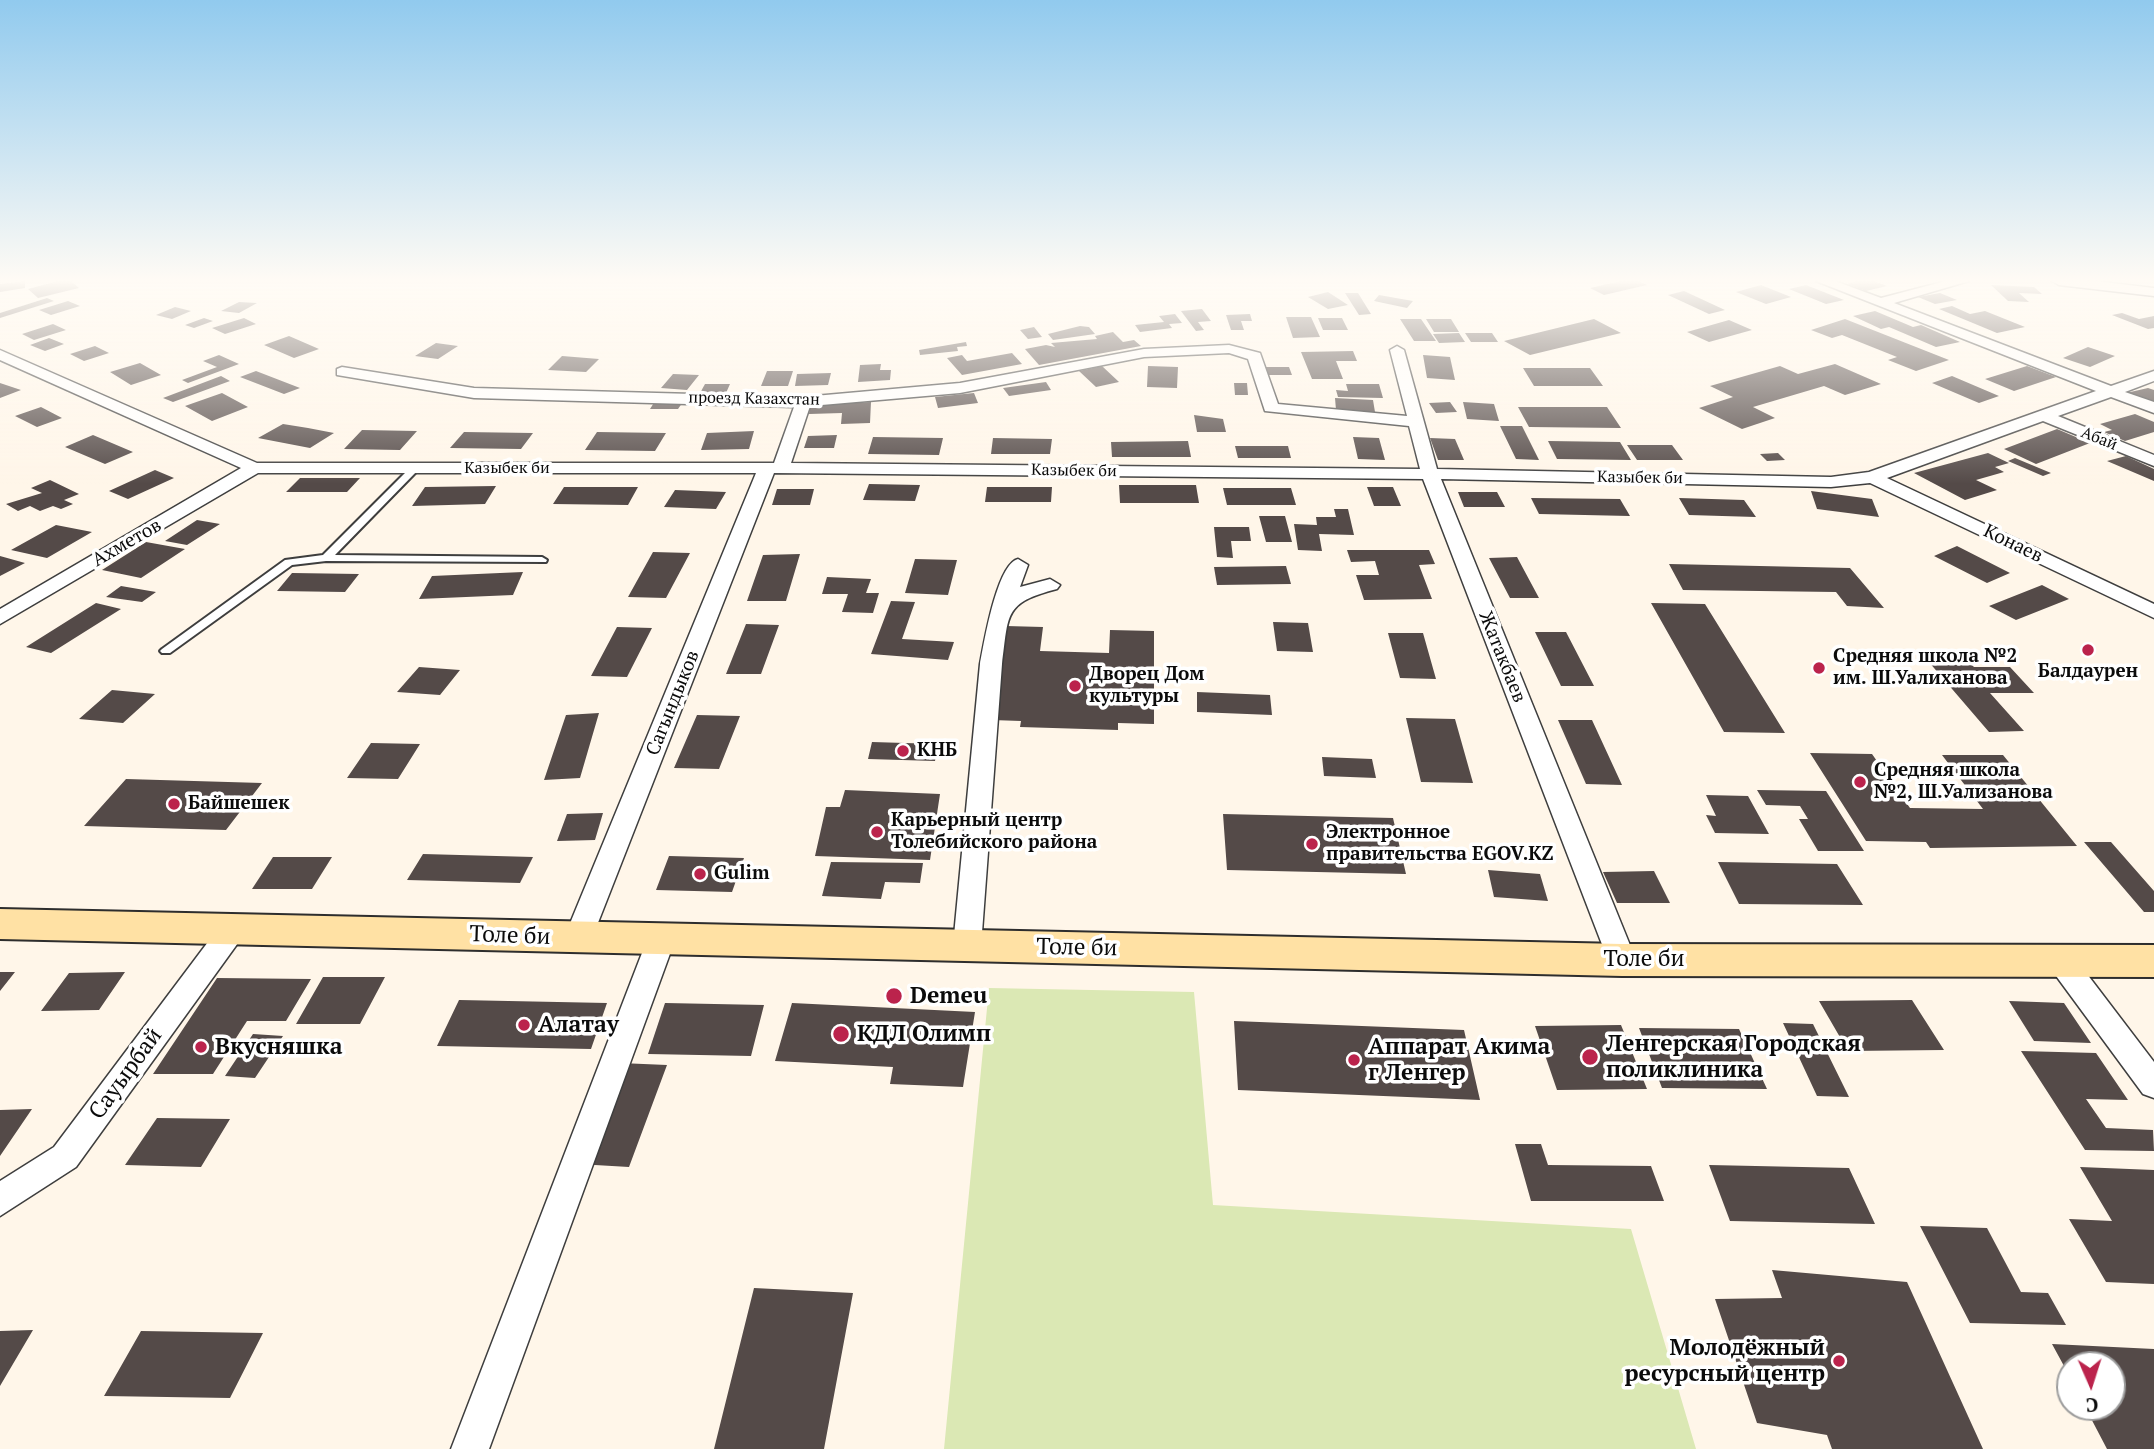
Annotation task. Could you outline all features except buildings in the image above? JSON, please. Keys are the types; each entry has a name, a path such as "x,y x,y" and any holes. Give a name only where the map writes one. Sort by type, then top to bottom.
{"main road":[{"name":"Толе би","path":"0,924 1622,960 2154,961"}],"street":[{"name":"проезд Казахстан","path":"342,372 474,393 803,402 960,388 1144,353 1229,349 1255,356 1270,408 1416,422"},
{"path":"1998,349 2154,408"},
{"name":"Жатакбаев","path":"1397,350 1430,474 1622,960"},
{"name":"Казыбек би","path":"0,354 254,468 774,468 1430,474 1831,482 1872,477 2154,376"},
{"name":"Сагындыков","path":"578,938 803,402"},
{"name":"Абай","path":"2043,416 2154,461"},
{"name":"Ахметов","path":"0,618 254,468"},
{"name":"Конаев","path":"1872,477 2154,612"},
{"path":"967,946 991,664 1003,606 1018,565"},
{"path":"1003,606 1020,592 1050,585"},
{"name":"Сауырбай","path":"0,1200 65,1157 233,929"},
{"path":"470,1449 662,940"},
{"path":"2061,961 2154,1085"}],"lane":[{"path":"326,558 415,468"},
{"path":"166,650 289,562 326,558 542,560"}],"green space":[{"path":"989,988 1194,992 1213,1205 1631,1229 1696,1449 944,1449"}],"place":[{"name":"Балдаурен","path":"2088,650"},
{"name":"Средняя школа №2 им. Ш.Уалиханова","path":"1819,668"},
{"name":"Дворец Дом культуры","path":"1075,686"},
{"name":"КНБ","path":"903,751"},
{"name":"Средняя школа №2, Ш.Уализанова","path":"1860,782"},
{"name":"Байшешек","path":"174,804"},
{"name":"Карьерный центр Толебийского района","path":"877,832"},
{"name":"Электронное правительства EGOV.KZ","path":"1312,844"},
{"name":"Gulim","path":"700,874"},
{"name":"Demeu","path":"894,996"},
{"name":"Алатау","path":"524,1025"},
{"name":"КДЛ Олимп","path":"841,1034"},
{"name":"Вкусняшка","path":"201,1047"},
{"name":"Ленгерская Городская поликлиника","path":"1590,1057"},
{"name":"Аппарат Акима г Ленгер","path":"1354,1060"},
{"name":"Молодёжный ресурсный центр","path":"1839,1361"}]}
